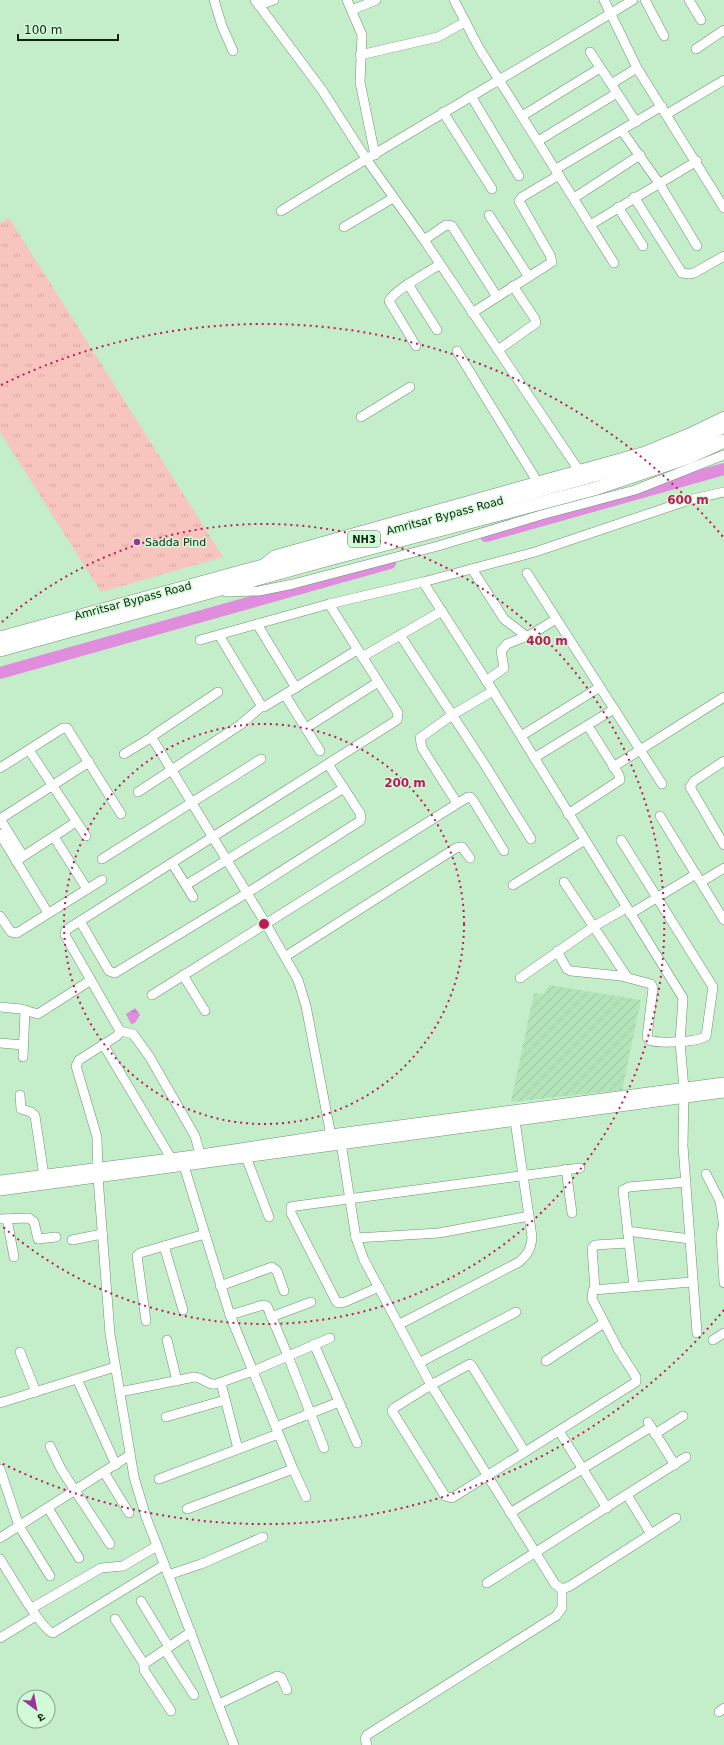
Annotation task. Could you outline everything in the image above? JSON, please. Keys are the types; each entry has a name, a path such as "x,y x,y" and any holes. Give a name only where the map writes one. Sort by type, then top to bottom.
{"highway":[{"name":"Amritsar Bypass Road","path":"0,638 261,566 432,521 641,461 706,436 724,426"},
{"name":"Amritsar Bypass Road","path":"0,650 333,558 594,489 689,458 724,441"}],"main road":[{"path":"684,1093 724,1083"},
{"path":"0,1181 44,1176 184,1166 201,1159 514,1116 684,1093 724,1092"},
{"path":"0,1190 98,1173 171,1158 201,1159 246,1156 335,1141"}],"street":[{"path":"214,0 222,26 233,51"},
{"path":"274,0 257,2 371,157 393,198 424,240 439,265 578,469"},
{"path":"347,0 362,35 360,82 371,157"},
{"path":"352,10 376,0"},
{"path":"454,0 479,48 614,263"},
{"path":"604,0 637,68 697,161 724,208"},
{"path":"281,211 443,112 633,0"},
{"path":"646,0 664,36"},
{"path":"689,0 701,20"},
{"path":"360,55 438,37 465,22"},
{"path":"696,49 724,30"},
{"path":"590,52 636,122"},
{"path":"522,116 600,68"},
{"path":"611,84 637,68"},
{"path":"667,114 724,80"},
{"path":"538,141 617,93"},
{"path":"471,96 519,176"},
{"path":"472,313 550,264 552,260 519,201 522,197 558,172 662,106"},
{"path":"443,112 492,189"},
{"path":"622,131 659,183 698,246"},
{"path":"574,198 640,155"},
{"path":"590,224 697,161"},
{"path":"634,197 682,273 694,273 724,256"},
{"path":"344,227 393,198"},
{"path":"618,207 643,246"},
{"path":"489,215 529,277"},
{"path":"424,240 446,225 452,226 497,297"},
{"path":"416,346 389,301 390,297 439,265"},
{"path":"408,284 437,330"},
{"path":"498,350 536,323 535,318 513,286"},
{"path":"457,350 537,481"},
{"path":"361,417 410,387"},
{"path":"261,566 274,555 645,451 689,433 724,416"},
{"path":"213,592 259,591 293,584 423,550 541,515 635,490 724,455"},
{"path":"200,640 329,604 423,582 535,552 689,500 724,492"},
{"path":"472,569 504,619 526,636"},
{"path":"527,573 662,784"},
{"path":"423,582 493,691 628,911 682,994 683,1004 680,1042 684,1093 683,1146 697,1333"},
{"path":"201,1159 195,1136 149,1056 133,1034 120,1031 65,937 66,930 397,720 398,713 359,654 329,604"},
{"path":"138,792 240,725 262,706 266,706 296,688 359,654 400,635 442,611"},
{"path":"486,681 504,668 501,655 502,648 556,619"},
{"path":"256,624 296,688"},
{"path":"219,635 262,706"},
{"path":"400,635 531,839"},
{"path":"306,728 378,682"},
{"path":"521,736 600,687"},
{"path":"457,803 422,748 420,741 422,736 452,715 493,691"},
{"path":"124,754 152,737 218,692"},
{"path":"285,695 320,751"},
{"path":"613,766 724,697"},
{"path":"534,758 614,709"},
{"path":"568,814 618,781 620,777 588,726"},
{"path":"0,768 65,728 70,730 121,814"},
{"path":"152,737 286,956 303,995 349,1199 356,1238 364,1260 400,1324 431,1385 488,1475 510,1514 555,1584 562,1589"},
{"path":"29,750 86,836"},
{"path":"102,859 261,759"},
{"path":"724,761 694,781 690,787 724,844"},
{"path":"48,913 0,819 89,762"},
{"path":"80,921 109,971 115,973 247,893 360,821 360,813 328,764"},
{"path":"186,885 344,788"},
{"path":"152,994 468,797 472,798 504,851"},
{"path":"660,816 724,920"},
{"path":"19,858 76,822"},
{"path":"0,834 19,858"},
{"path":"54,837 87,889"},
{"path":"513,885 585,840"},
{"path":"557,951 570,972 627,977 649,983 653,988 648,1039 652,1042 680,1042 703,1038 706,1036 713,987 622,840"},
{"path":"286,956 456,848 462,848 470,858"},
{"path":"172,863 193,897"},
{"path":"520,978 593,927 698,878 724,868"},
{"path":"0,916 10,931 15,933 102,880"},
{"path":"564,882 627,977"},
{"path":"183,975 205,1011"},
{"path":"0,1007 25,1010 36,1014 41,1013 91,980"},
{"path":"23,1057 25,1010"},
{"path":"120,1031 117,1036 79,1060 76,1066 95,1130 110,1334 115,1367 130,1455 140,1500 234,1745"},
{"path":"0,1043 23,1046"},
{"path":"103,1044 171,1158"},
{"path":"20,1095 20,1109 31,1112 35,1116 44,1176"},
{"path":"400,1324 519,1262 530,1250 532,1237 514,1116"},
{"path":"246,1156 269,1217"},
{"path":"184,1166 230,1315 293,1469 306,1497"},
{"path":"378,1287 345,1302 338,1303 290,1210 293,1206 522,1174 580,1168"},
{"path":"566,1169 572,1213"},
{"path":"706,1174 720,1201 724,1225 721,1235 724,1283"},
{"path":"634,1286 623,1193 625,1188 686,1182"},
{"path":"356,1238 439,1233 529,1216"},
{"path":"14,1257 3,1219 29,1218 34,1222 38,1238 56,1237"},
{"path":"627,1230 690,1239"},
{"path":"72,1240 102,1234"},
{"path":"146,1321 136,1257 140,1253 205,1234"},
{"path":"525,1452 472,1366 467,1365 431,1385 394,1408 392,1411 447,1498 452,1498 559,1431 636,1382 636,1377 618,1349 592,1299 592,1293 595,1289 592,1248 595,1245 628,1242"},
{"path":"164,1246 183,1310"},
{"path":"220,1286 272,1268 277,1271 284,1291"},
{"path":"595,1289 692,1282"},
{"path":"271,1317 311,1302"},
{"path":"230,1315 264,1305 271,1317 288,1356 324,1448"},
{"path":"419,1363 516,1312"},
{"path":"546,1361 604,1323"},
{"path":"714,1340 724,1333"},
{"path":"120,1392 198,1377 212,1385 221,1383 330,1338"},
{"path":"167,1340 176,1381"},
{"path":"314,1344 357,1443"},
{"path":"20,1352 36,1392"},
{"path":"0,1403 115,1367"},
{"path":"77,1379 116,1465"},
{"path":"221,1383 238,1449"},
{"path":"166,1417 226,1400"},
{"path":"160,1478 238,1449 310,1414 339,1402"},
{"path":"510,1514 651,1427 683,1416"},
{"path":"651,1427 675,1464"},
{"path":"559,1431 607,1508"},
{"path":"50,1446 75,1491 110,1544"},
{"path":"0,1538 130,1455"},
{"path":"487,1583 686,1457"},
{"path":"0,1469 19,1526 50,1576"},
{"path":"187,1509 293,1469"},
{"path":"104,1472 129,1513"},
{"path":"627,1495 651,1534"},
{"path":"48,1508 79,1558"},
{"path":"562,1589 570,1586 676,1518"},
{"path":"168,1575 263,1537"},
{"path":"0,1638 34,1612 101,1568 123,1566 157,1546"},
{"path":"0,1559 48,1632 56,1632 164,1565"},
{"path":"367,1745 365,1739 368,1735 556,1616 562,1608 562,1589"},
{"path":"141,1602 194,1695"},
{"path":"115,1619 144,1664 144,1670 170,1711"},
{"path":"144,1664 190,1632"},
{"path":"219,1704 277,1676 281,1678 287,1690"}],"shaded area":[{"path":"549,985 641,1000 622,1090 511,1102 534,993 544,994"}],"green space":[{"path":"9,218 223,557 101,592 0,432 0,223"}],"water":[{"path":"135,1008 140,1015 135,1023 131,1024 126,1014"}],"waterway":[{"path":"486,536 724,469"},
{"path":"0,673 390,563"}],"place":[{"name":"Sadda Pind","path":"137,542"}]}
